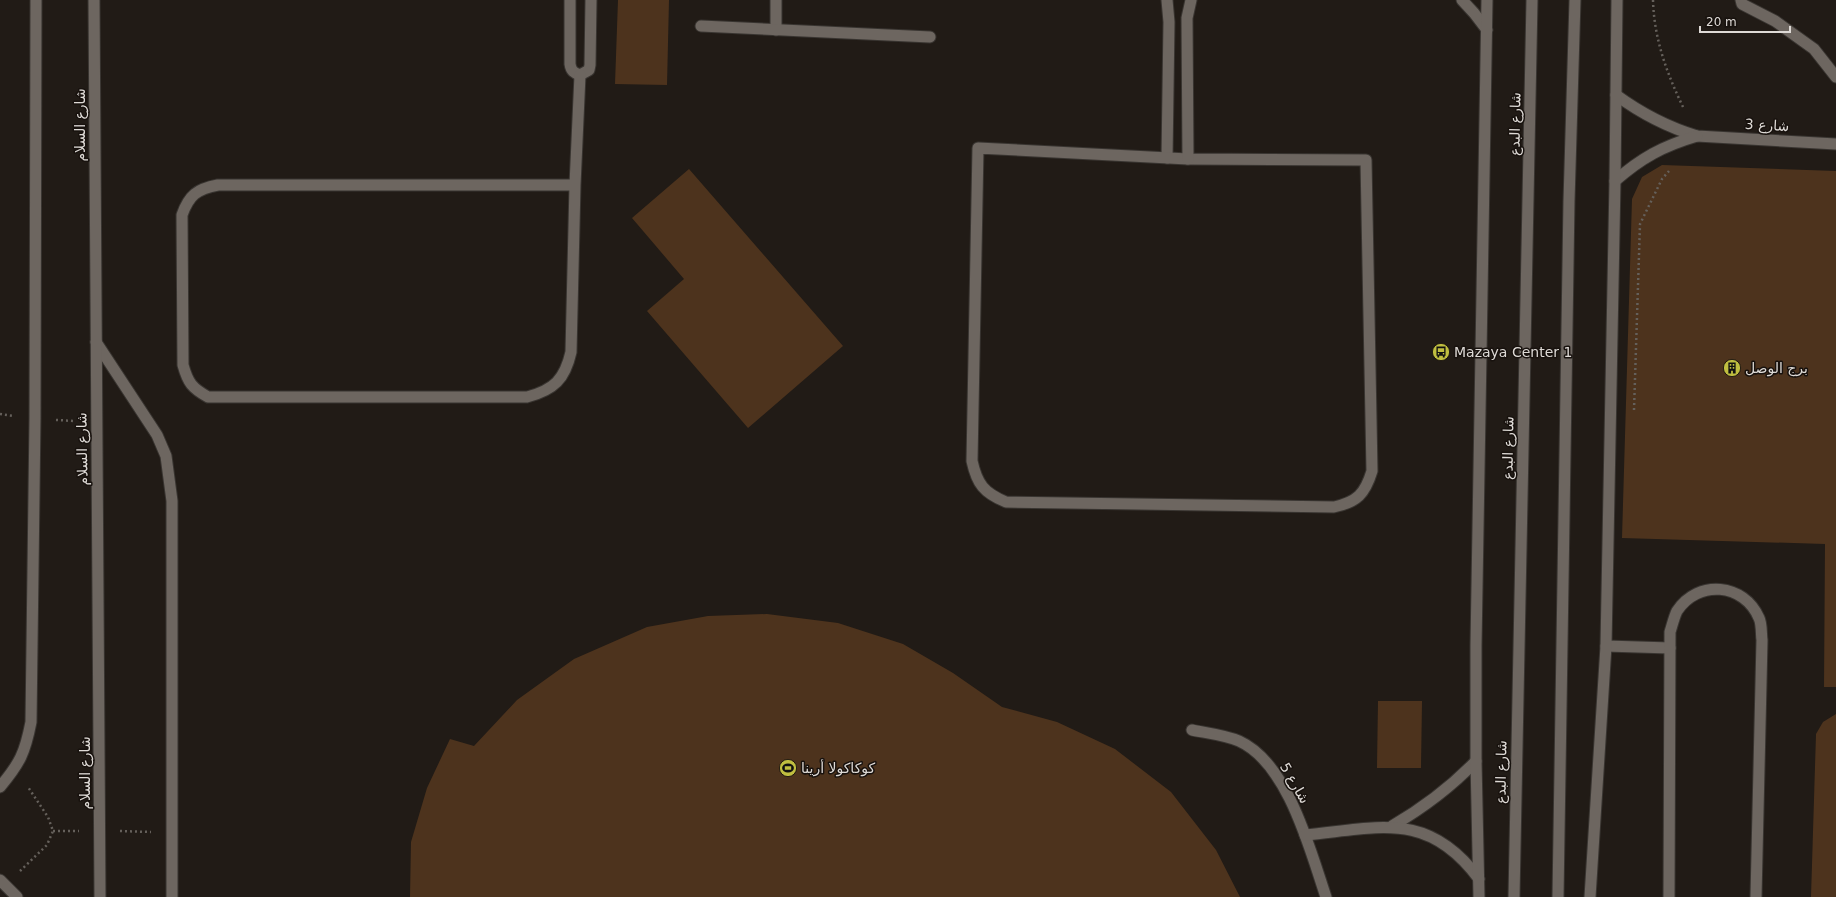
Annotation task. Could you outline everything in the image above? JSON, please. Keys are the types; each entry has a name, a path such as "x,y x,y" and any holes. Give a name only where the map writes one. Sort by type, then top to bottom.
{"main road":[{"path":"0,787 16,768 26,747 31,722 35,418 36,0"},
{"path":"570,0 570,64 571,69 575,74 580,75 589,70 590,65 591,0"},
{"path":"776,0 776,30"},
{"path":"1167,0 1169,22 1167,158"},
{"path":"1188,159 1187,18 1191,0"},
{"path":"1462,0 1474,12 1487,30"},
{"path":"1479,897 1476,761 1477,630 1487,0"},
{"name":"شارع البدع","path":"1514,897 1532,0"},
{"path":"1558,897 1569,201 1575,0"},
{"path":"1590,897 1606,646 1617,0"},
{"path":"1741,0 1742,4 1775,21 1814,49 1836,76"},
{"name":"شارع السلام","path":"94,1 100,897"},
{"path":"701,26 930,37"},
{"path":"574,185 218,184 205,187 194,194 186,203 182,215 183,358 187,379 196,390 208,396 527,397 540,394 552,387 562,377 568,365 571,352 574,185 580,75"},
{"name":"شارع 3","path":"1616,95 1654,121 1675,130 1697,136 1836,144"},
{"name":"شارع 3","path":"1615,182 1629,168 1661,148 1697,136"},
{"path":"978,148 1188,159 1366,160 1372,472 1368,485 1360,496 1348,504 1334,507 1006,502 993,496 982,487 975,474 972,461 978,148"},
{"path":"96,342 157,435 166,456 170,479 172,501 172,897"},
{"path":"1669,897 1670,632 1676,612 1691,596 1710,589 1731,591 1737,594 1749,602 1760,620 1762,648 1756,897"},
{"path":"1606,646 1670,648"},
{"name":"شارع 5","path":"1192,730 1239,741 1261,758 1273,771 1283,786 1305,835 1326,897"},
{"path":"1392,826 1420,810 1437,797 1476,761"},
{"path":"1305,835 1392,826 1419,831 1450,848 1466,862 1478,879"},
{"path":"3,882 17,897"}],"path":[{"path":"1653,0 1654,21 1661,53 1674,88 1697,136"},
{"path":"1634,416 1640,224 1662,179 1672,167"},
{"path":"3,882 47,844 53,831 48,817 16,768"}],"building":[{"path":"618,0 669,0 667,85 615,84"},
{"name":"برج الوصل","path":"1662,165 1836,171 1836,687 1824,687 1825,544 1622,538 1632,199 1642,177"},
{"path":"689,169 843,346 748,428 647,311 684,279 632,218"},
{"name":"كوكاكولا أرينا","path":"767,614 838,623 903,644 953,673 1002,707 1057,722 1115,749 1171,792 1216,850 1240,897 410,897 411,842 427,788 450,739 474,746 517,700 574,659 647,627 708,616"},
{"path":"1378,701 1422,701 1421,768 1377,768"},
{"path":"1836,714 1836,897 1811,897 1816,734 1823,722"}],"place":[{"name":"Mazaya Center 1","path":"1441,352"},
{"name":"برج الوصل","path":"1732,368"},
{"name":"كوكاكولا أرينا","path":"788,768"}]}
